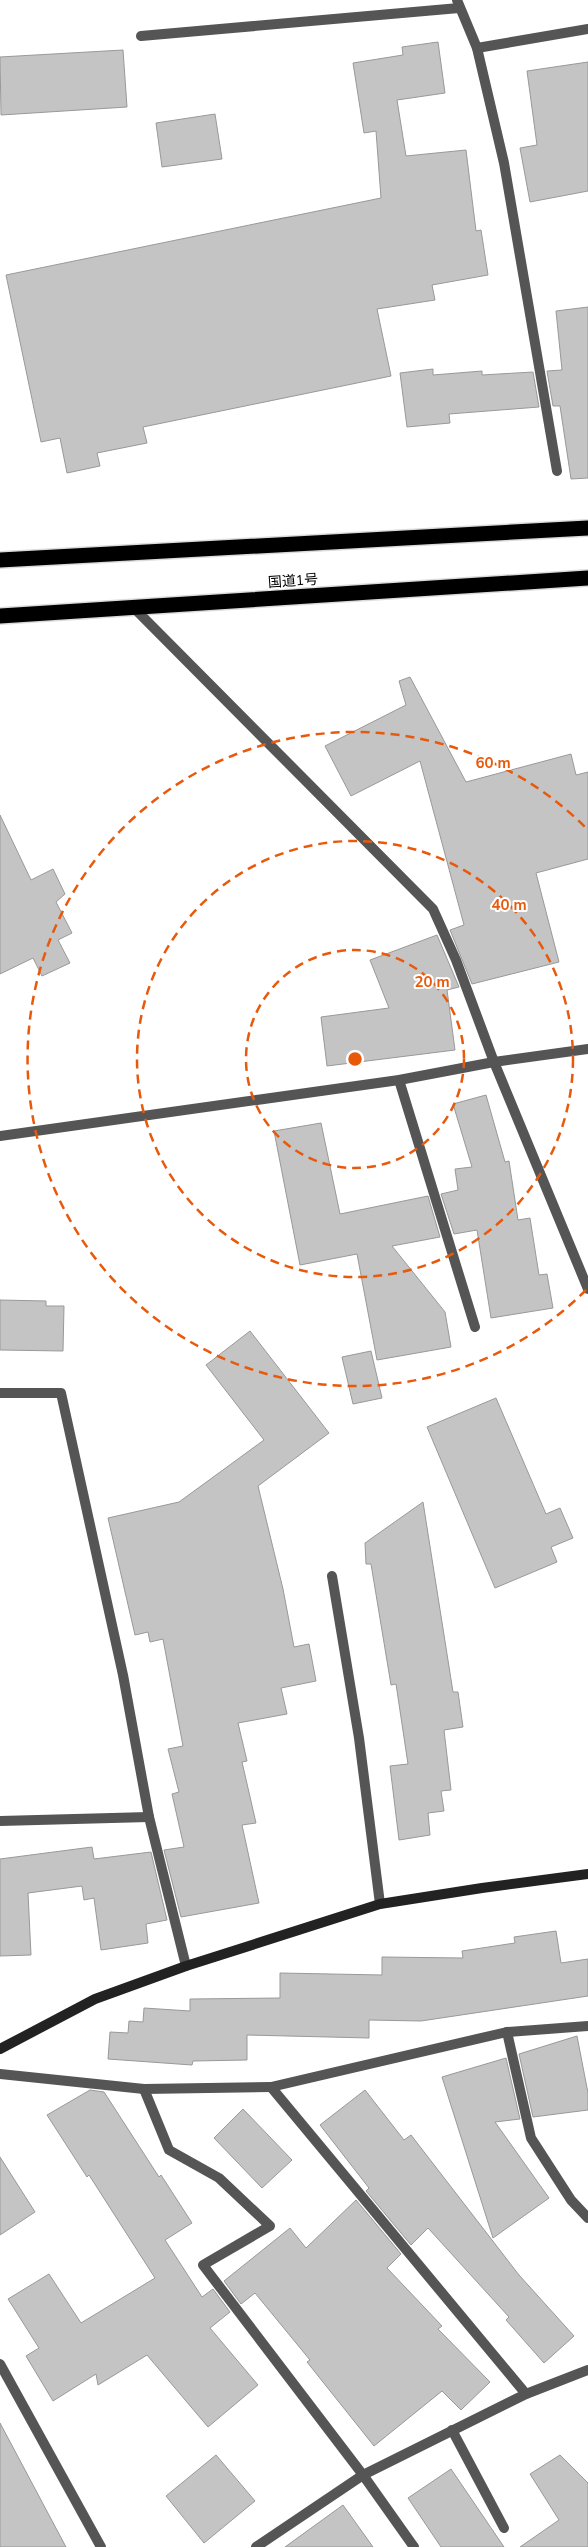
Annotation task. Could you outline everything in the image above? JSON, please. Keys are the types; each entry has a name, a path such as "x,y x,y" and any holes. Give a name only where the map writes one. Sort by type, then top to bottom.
{"highway":[{"path":"0,560 588,528"},
{"name":"国道1号","path":"0,616 588,578"}],"street":[{"path":"141,36 458,4 477,48 504,163 557,471"},
{"path":"477,48 588,29"},
{"path":"134,608 433,909 456,960 494,1062 588,1289"},
{"path":"0,1136 398,1080 494,1062 588,1049"},
{"path":"398,1080 475,1326"},
{"path":"0,1393 61,1393 123,1675 149,1817 186,1966"},
{"path":"332,1576 359,1738 380,1904"},
{"path":"0,1821 149,1817"},
{"path":"0,2049 95,1999 186,1966 380,1904 588,1874"},
{"path":"0,2074 144,2089 271,2087 507,2032 588,2026"},
{"path":"507,2032 531,2138 571,2200 588,2218"},
{"path":"271,2087 526,2394"},
{"path":"144,2089 169,2150 219,2178 270,2226 203,2265 363,2475 414,2547"},
{"path":"0,2364 101,2547"},
{"path":"256,2547 363,2475 526,2394 588,2370"},
{"path":"452,2430 504,2528"}],"building":[{"path":"438,42 445,93 397,100 406,156 466,150 476,231 481,230 488,275 432,285 435,300 377,309 391,376 143,427 147,443 97,453 100,466 67,473 60,438 41,442 6,275 381,198 376,131 364,133 353,63 403,55 402,47"},
{"path":"123,50 127,107 1,115 0,57"},
{"path":"588,62 588,191 530,202 520,148 537,145 527,71"},
{"path":"215,114 222,159 162,167 156,123"},
{"path":"588,307 588,478 571,479 560,406 553,406 547,371 562,370 556,311"},
{"path":"433,369 433,375 482,371 482,375 533,372 539,407 449,414 450,423 407,427 400,373"},
{"path":"410,677 466,782 571,754 576,775 588,772 588,859 536,873 559,962 472,984 450,930 464,925 420,761 351,796 325,746 406,705 399,681"},
{"path":"0,815 31,880 53,869 65,894 56,902 72,933 58,940 70,963 42,976 33,958 0,974"},
{"path":"437,935 459,987 447,990 455,1050 327,1066 321,1017 389,1008 370,960"},
{"path":"486,1095 505,1162 509,1161 518,1220 530,1218 539,1275 547,1274 553,1308 491,1318 477,1230 454,1234 441,1194 458,1190 455,1169 472,1167 453,1104"},
{"path":"321,1123 340,1214 428,1196 440,1237 392,1246 445,1312 451,1347 377,1360 357,1254 300,1265 274,1131"},
{"path":"0,1300 46,1301 46,1306 64,1306 63,1351 0,1350"},
{"path":"250,1331 329,1433 258,1486 283,1589 294,1647 309,1644 316,1681 281,1688 287,1714 238,1723 247,1761 242,1762 256,1823 242,1825 259,1903 181,1917 164,1850 184,1847 172,1794 179,1792 168,1749 183,1746 163,1639 150,1642 148,1632 135,1635 108,1518 179,1502 264,1440 206,1365"},
{"path":"371,1351 382,1398 353,1404 342,1357"},
{"path":"496,1398 546,1514 560,1508 573,1538 551,1547 557,1562 495,1588 427,1427"},
{"path":"423,1502 453,1692 458,1692 463,1727 444,1730 451,1790 441,1791 444,1811 428,1813 430,1835 399,1840 390,1766 408,1764 396,1684 391,1685 371,1564 366,1564 365,1543"},
{"path":"92,1847 94,1859 151,1852 167,1920 146,1924 148,1943 101,1950 94,1898 84,1900 82,1886 28,1893 31,1955 0,1956 0,1859"},
{"path":"556,1931 561,1963 588,1959 588,1996 421,2021 369,2020 369,2038 247,2035 247,2060 193,2061 192,2065 108,2059 110,2032 128,2033 129,2021 143,2022 144,2008 190,2011 190,1999 280,1998 280,1973 382,1975 382,1957 463,1958 462,1951 515,1943 514,1937"},
{"path":"577,2036 588,2093 588,2110 533,2117 519,2054"},
{"path":"506,2058 520,2119 495,2122 549,2198 493,2238 442,2077"},
{"path":"90,2090 104,2092 159,2177 161,2175 192,2223 165,2240 202,2297 213,2289 230,2312 210,2328 258,2385 208,2427 147,2355 98,2385 96,2374 53,2401 26,2356 39,2348 8,2299 49,2274 81,2323 155,2278 89,2175 87,2177 47,2115"},
{"path":"365,2090 404,2140 411,2135 519,2275 574,2336 544,2363 506,2320 509,2317 428,2228 411,2245 366,2191 369,2188 320,2125"},
{"path":"243,2109 292,2160 262,2188 214,2138"},
{"path":"0,2157 35,2212 0,2235"},
{"path":"356,2200 401,2254 387,2268 442,2326 438,2329 490,2382 461,2410 442,2391 374,2446 307,2362 310,2360 255,2293 241,2304 224,2281 290,2228 306,2248"},
{"path":"0,2423 66,2547 0,2547"},
{"path":"216,2455 255,2501 204,2543 166,2496"},
{"path":"560,2455 588,2483 588,2547 520,2547 559,2520 530,2474"},
{"path":"451,2469 504,2547 441,2547 408,2498"},
{"path":"343,2505 373,2547 285,2547"}]}
